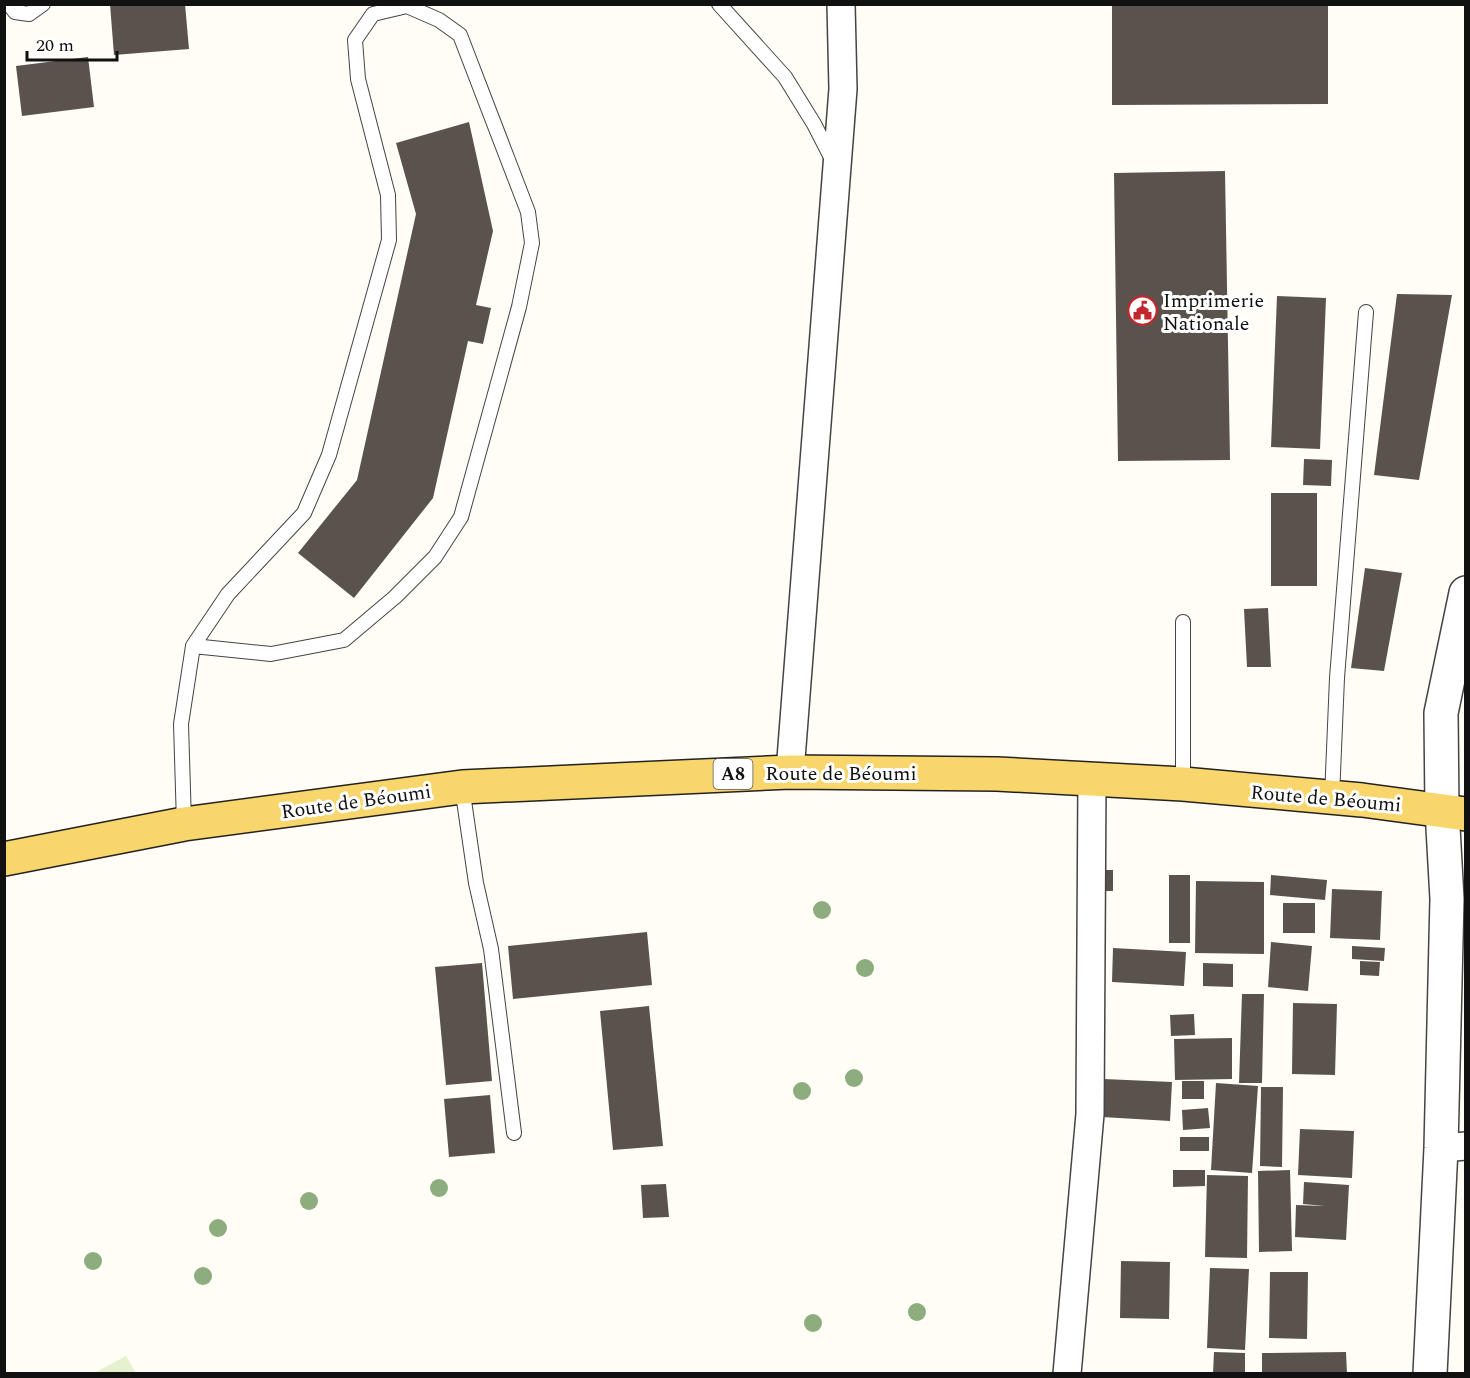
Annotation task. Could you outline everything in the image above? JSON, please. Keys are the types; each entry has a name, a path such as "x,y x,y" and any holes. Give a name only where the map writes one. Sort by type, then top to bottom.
{"main road":[{"name":"Route de Béoumi","path":"4,858 184,824 462,787 790,772 997,774 1183,784 1332,797 1454,812"}],"street":[{"path":"790,772 843,89 841,4"},
{"path":"1430,1374 1453,1147 1447,899 1454,812 1441,713 1466,593"},
{"path":"1067,1374 1090,1114 1092,779"}],"lane":[{"path":"9,4 15,12 29,14 43,4"},
{"path":"719,4 785,77 814,124 837,168"},
{"path":"184,824 181,724 193,646 228,594 304,513 329,455 389,240 388,195 358,79 355,40 373,15 407,6 439,20 460,35 528,212 532,243 519,307 461,517 435,557 395,597 344,640 271,654 193,646"},
{"path":"1332,797 1337,678 1366,312"},
{"path":"1183,622 1183,784"},
{"path":"462,787 476,883 491,949 514,1133"}],"green space":[{"path":"126,1356 136,1373 94,1373"}],"building":[{"path":"110,4 185,4 189,49 114,55"},
{"path":"1112,4 1328,4 1328,104 1112,105"},
{"path":"88,57 94,107 22,116 16,66"},
{"path":"469,122 493,231 476,305 491,308 483,344 468,341 433,498 354,598 298,553 357,480 416,214 396,143"},
{"path":"1225,171 1230,460 1118,461 1114,173"},
{"path":"1397,294 1452,295 1419,480 1374,475"},
{"path":"1277,296 1326,298 1320,449 1271,447"},
{"path":"1304,459 1332,460 1331,486 1303,485"},
{"path":"1271,493 1317,493 1317,586 1271,586"},
{"path":"1365,568 1402,573 1384,671 1351,668"},
{"path":"1268,608 1271,667 1247,667 1244,609"},
{"path":"1099,870 1113,870 1113,891 1099,891"},
{"path":"1169,875 1190,875 1190,943 1169,943"},
{"path":"1271,875 1327,880 1325,900 1270,895"},
{"path":"1196,881 1264,882 1264,954 1195,953"},
{"path":"1332,889 1382,891 1380,940 1330,938"},
{"path":"1283,903 1315,903 1315,933 1283,933"},
{"path":"647,932 652,985 513,999 508,946"},
{"path":"1271,942 1312,946 1308,991 1268,987"},
{"path":"1352,946 1385,948 1384,961 1352,959"},
{"path":"1113,948 1186,952 1184,986 1112,982"},
{"path":"1360,961 1380,962 1379,976 1360,975"},
{"path":"482,963 492,1081 446,1085 435,967"},
{"path":"1203,963 1233,964 1233,987 1203,986"},
{"path":"1242,994 1264,994 1262,1083 1239,1083"},
{"path":"1293,1003 1337,1004 1335,1075 1292,1074"},
{"path":"649,1006 663,1146 613,1150 600,1011"},
{"path":"1194,1014 1195,1035 1171,1036 1170,1015"},
{"path":"1232,1038 1232,1079 1175,1080 1174,1039"},
{"path":"1104,1079 1172,1082 1170,1121 1102,1117"},
{"path":"1182,1081 1204,1081 1204,1099 1182,1099"},
{"path":"1216,1083 1258,1086 1252,1173 1211,1170"},
{"path":"1261,1087 1283,1087 1282,1167 1260,1166"},
{"path":"490,1095 495,1153 449,1157 444,1099"},
{"path":"1208,1108 1210,1128 1183,1130 1182,1110"},
{"path":"1300,1129 1354,1131 1352,1178 1298,1175"},
{"path":"1180,1137 1209,1137 1209,1151 1180,1151"},
{"path":"1173,1170 1205,1170 1205,1186 1173,1187"},
{"path":"1290,1170 1292,1251 1259,1252 1258,1171"},
{"path":"1207,1175 1248,1176 1247,1258 1205,1257"},
{"path":"1304,1182 1349,1185 1346,1240 1295,1237 1296,1205 1325,1206 1303,1204"},
{"path":"666,1184 669,1217 643,1218 641,1185"},
{"path":"1121,1261 1170,1262 1169,1319 1120,1318"},
{"path":"1210,1268 1249,1269 1245,1350 1207,1348"},
{"path":"1270,1272 1308,1272 1307,1339 1269,1338"},
{"path":"1214,1352 1245,1353 1245,1374 1213,1374"},
{"path":"1346,1352 1347,1374 1262,1374 1262,1353"}],"place":[{"name":"Imprimerie Nationale","path":"1142,311"}]}
